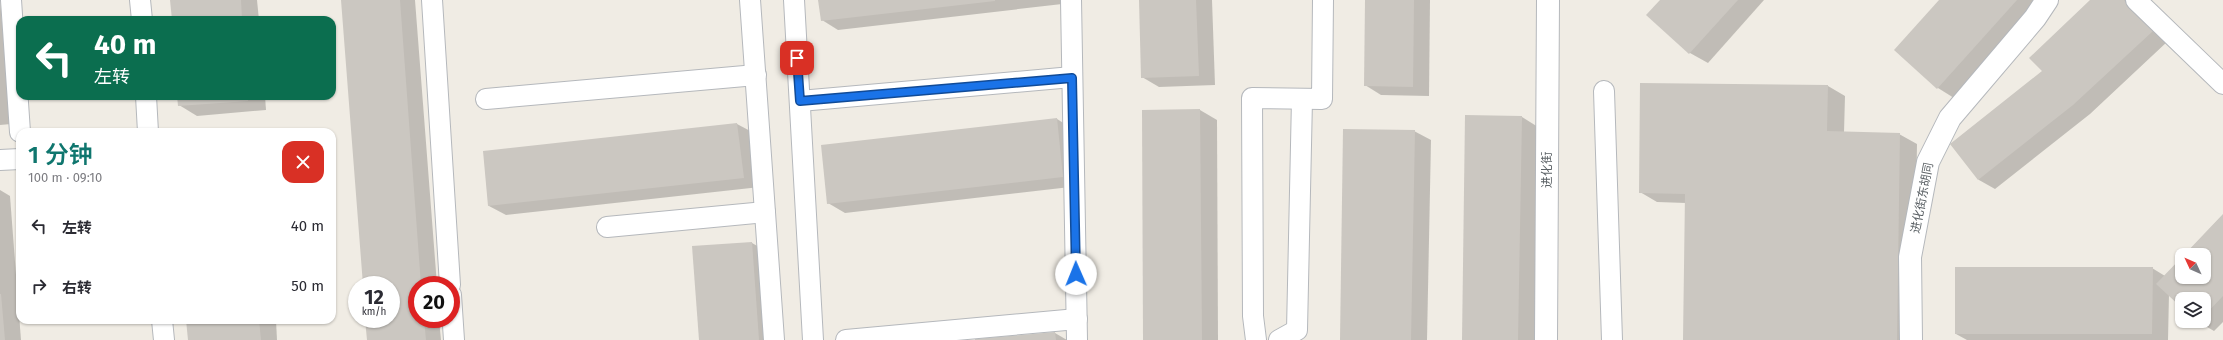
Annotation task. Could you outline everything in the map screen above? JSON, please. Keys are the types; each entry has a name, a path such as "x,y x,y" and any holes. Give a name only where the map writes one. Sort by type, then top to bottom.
{"street":[{"name":"进化街","path":"1546,340 1548,0"},
{"name":"进化街东胡同","path":"1911,340 1910,257 1928,162 1950,118 2035,18 2047,0"}],"lane":[{"path":"11,0 16,73"},
{"path":"140,0 142,16"},
{"path":"432,0 449,276"},
{"path":"750,0 774,340"},
{"path":"794,0 814,340"},
{"path":"1071,0 1077,340"},
{"path":"1256,340 1252,316 1252,98 1322,99 1323,0"},
{"path":"2136,0 2223,84"},
{"path":"486,99 756,75"},
{"path":"800,101 1072,78"},
{"path":"1604,92 1612,340"},
{"path":"1279,340 1297,330 1302,99"},
{"path":"18,100 20,128"},
{"path":"146,100 148,128"},
{"path":"0,160 16,159"},
{"path":"606,227 765,212"},
{"path":"846,340 1077,319"},
{"path":"162,324 164,340"},
{"path":"453,328 454,340"}],"building":[{"path":"170,0 241,0 242,16 172,16"},
{"path":"341,0 400,0 420,276 408,276 408,328 425,328 426,340 367,340 366,328 400,328 400,276 362,276"},
{"path":"818,0 995,0 995,1 821,21"},
{"path":"1139,0 1196,0 1199,76 1141,78"},
{"path":"1365,0 1414,0 1413,87 1364,86"},
{"path":"1660,0 1738,0 1689,54 1646,15"},
{"path":"1939,0 2017,0 1937,89 1894,50"},
{"path":"2090,0 2124,0 2153,31 2073,105 1978,180 1950,144 2042,71 2029,58"},
{"path":"1640,83 1828,85 1827,131 1900,133 1897,340 1683,340 1685,194 1639,193"},
{"path":"177,100 248,100 248,101 178,106"},
{"path":"1200,109 1202,340 1143,340 1142,110"},
{"path":"1465,115 1522,116 1518,340 1462,340"},
{"path":"1057,118 1063,177 827,204 821,145"},
{"path":"737,123 744,178 488,206 483,151"},
{"path":"1343,129 1415,130 1411,340 1340,340"},
{"path":"2223,214 2223,296 2211,309 2211,292 2175,292 2175,302 2156,284 2175,264 2175,284 2211,284 2211,248 2191,248"},
{"path":"752,242 759,340 699,340 692,246"},
{"path":"1955,267 2153,267 2152,334 1955,334"},
{"path":"1,294 5,340 0,340"},
{"path":"186,324 259,324 261,340 188,340"},
{"path":"1055,332 1056,340 975,340 975,339"}],"route":[{"path":"797,58 800,101 1072,78 1076,274"}]}
